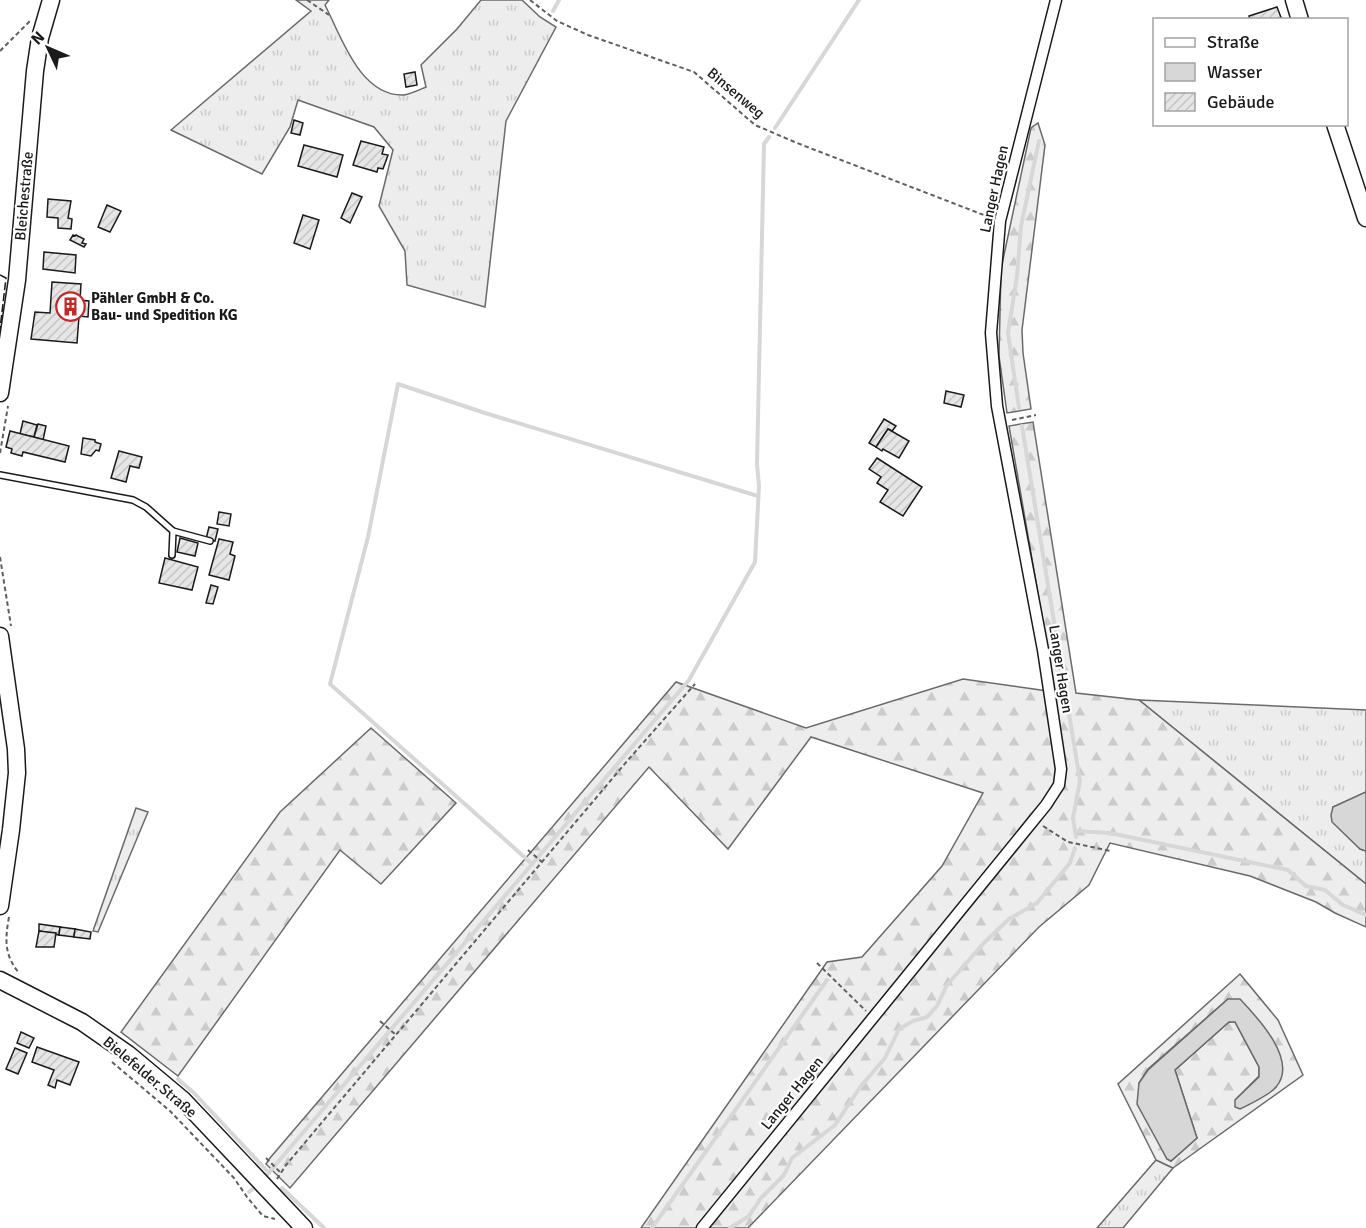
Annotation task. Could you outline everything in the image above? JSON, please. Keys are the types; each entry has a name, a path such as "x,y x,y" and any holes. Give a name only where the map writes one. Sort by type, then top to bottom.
{"street":[{"name":"Langer Hagen","path":"702,1228 1059,785 1061,770 1043,650 1000,422 991,333 1000,221 1056,0"},
{"path":"1294,0 1299,18"},
{"name":"Bleichestraße","path":"0,393 17,280 35,71 48,7"},
{"path":"1336,126 1366,218"},
{"path":"0,636 16,749 17,773 12,830 0,906"},
{"name":"Bielefelder Straße","path":"0,980 81,1022 128,1054 183,1100 304,1228"}],"lane":[{"path":"0,476 133,500 146,507 173,531 210,541"},
{"path":"172,555 173,531"}],"path":[{"path":"308,0 329,15"},
{"name":"Binsenweg","path":"530,0 557,21 588,35 694,72 755,125 1000,221"},
{"path":"0,51 36,15 48,7"},
{"path":"1000,422 1036,415"},
{"path":"268,1190 395,1034 695,684"},
{"path":"1033,820 1068,842 1111,851"},
{"path":"528,850 541,861"},
{"path":"817,963 872,1017"},
{"path":"380,1021 395,1034"},
{"path":"110,1061 170,1111 234,1178 263,1216 279,1221"},
{"path":"266,1158 281,1173"}],"green space":[{"path":"296,0 329,0 325,5 345,48 364,76 375,86 389,93 404,95 426,87 421,65 457,29 481,0 522,0 540,17 556,27 506,121 485,307 407,285 405,251 379,206 393,150 374,127 298,100 290,127 262,174 171,130 311,11"},
{"path":"1038,123 1045,145 1022,330 1031,409 1007,413 999,356 1001,269 1031,128"},
{"path":"1033,422 1076,693 1139,700 1366,884 1366,927 1316,902 1250,876 1110,843 1089,885 1039,927 748,1228 641,1228 827,962 862,957 942,866 983,793 811,737 728,849 649,767 290,1188 266,1164 676,682 806,728 963,679 1055,692 1009,426"},
{"path":"1139,700 1366,710 1366,792 1333,807 1360,849 1366,851 1366,884"},
{"path":"371,728 456,803 381,884 340,850 178,1076 121,1032 280,812"},
{"path":"136,808 148,812 98,932 93,931"},
{"path":"1240,974 1278,1020 1303,1075 1173,1168 1156,1160 1118,1084","holes":["1228,999 1276,1087 1235,1100 1259,1076 1259,1067 1235,1022 1229,1022 1175,1070 1197,1138 1171,1161 1167,1159 1162,1149 1139,1083 1148,1069"]},
{"path":"1156,1160 1173,1168 1123,1228 1097,1228"}],"water":[{"path":"1366,792 1366,851 1360,849 1332,822 1331,815 1333,807"},
{"path":"1228,999 1240,999 1265,1028 1279,1052 1282,1076 1276,1087 1265,1096 1240,1109 1235,1107 1235,1100 1259,1077 1259,1067 1235,1022 1229,1022 1175,1070 1197,1138 1171,1161 1167,1159 1137,1104 1139,1083 1148,1070"}],"building":[{"path":"1277,7 1281,18 1250,18 1249,16"},
{"path":"415,72 417,85 406,87 404,74"},
{"path":"294,120 303,123 300,135 291,133"},
{"path":"361,141 384,147 382,154 388,155 383,169 378,168 377,172 353,165"},
{"path":"304,145 343,155 337,177 298,166"},
{"path":"352,193 362,197 350,223 341,218"},
{"path":"48,199 71,201 68,218 72,219 71,229 58,228 58,218 47,217"},
{"path":"107,205 121,211 110,232 98,227"},
{"path":"303,215 319,220 310,249 294,243"},
{"path":"73,235 84,239 82,243 86,244 84,247 70,240"},
{"path":"44,252 76,255 75,273 43,269"},
{"name":"Pähler GmbH & Co. Bau- und Spedition KG","path":"52,282 81,284 80,300 89,301 88,317 79,316 77,343 31,339 35,312 50,313"},
{"path":"946,391 964,395 961,407 944,403"},
{"path":"884,419 896,426 892,431 888,429 876,447 869,443"},
{"path":"23,421 37,425 34,437 20,434"},
{"path":"38,424 46,426 43,440 34,437"},
{"path":"888,429 909,441 899,458 876,447"},
{"path":"10,431 69,446 65,462 23,452 22,456 11,453 12,449 6,447"},
{"path":"83,438 95,440 101,444 99,451 96,450 91,456 81,454"},
{"path":"119,451 142,457 139,468 130,466 126,482 111,478"},
{"path":"877,458 922,487 903,516 880,502 888,490 877,483 881,477 869,469"},
{"path":"219,512 231,514 229,526 217,524"},
{"path":"209,527 218,529 215,541 206,539"},
{"path":"180,538 198,543 195,556 177,552"},
{"path":"219,539 233,542 230,554 235,556 229,580 209,575"},
{"path":"165,558 198,567 192,590 159,583"},
{"path":"211,585 218,587 213,604 206,603"},
{"path":"39,924 60,927 59,935 39,931"},
{"path":"60,927 75,929 74,937 59,935"},
{"path":"75,929 91,932 90,939 74,937"},
{"path":"39,931 56,933 54,947 36,947"},
{"path":"21,1032 34,1038 29,1048 17,1043"},
{"path":"37,1047 79,1062 70,1085 57,1080 55,1088 48,1085 54,1070 32,1062"},
{"path":"15,1048 27,1053 18,1074 6,1069"}],"waterway":[{"path":"553,11 559,0"},
{"path":"775,128 859,0"},
{"path":"266,1176 689,680 755,562 759,486 757,464 764,144 769,137"},
{"path":"1019,408 1008,333 1017,276 1021,226 1039,141"},
{"path":"531,863 330,684 368,537 398,384 485,413 758,496"},
{"path":"1022,426 1080,781 1073,818 1076,837"},
{"path":"1075,831 1110,833 1288,870 1306,886 1325,890 1343,905 1366,915"},
{"path":"730,1228 749,1216 761,1198 784,1175 792,1158 835,1125 861,1086 885,1058 899,1029 913,1021 927,1017 937,1006 947,985 984,943 1009,919 1037,903 1070,863 1075,848"},
{"path":"652,1228 827,980"},
{"path":"178,1079 269,1173"},
{"path":"249,1192 254,1188"},
{"path":"282,1188 324,1228"}],"fence":[{"path":"0,275 6,278 0,329"}],"place":[{"name":"Pähler GmbH & Co. Bau- und Spedition KG","path":"70,307"}]}
